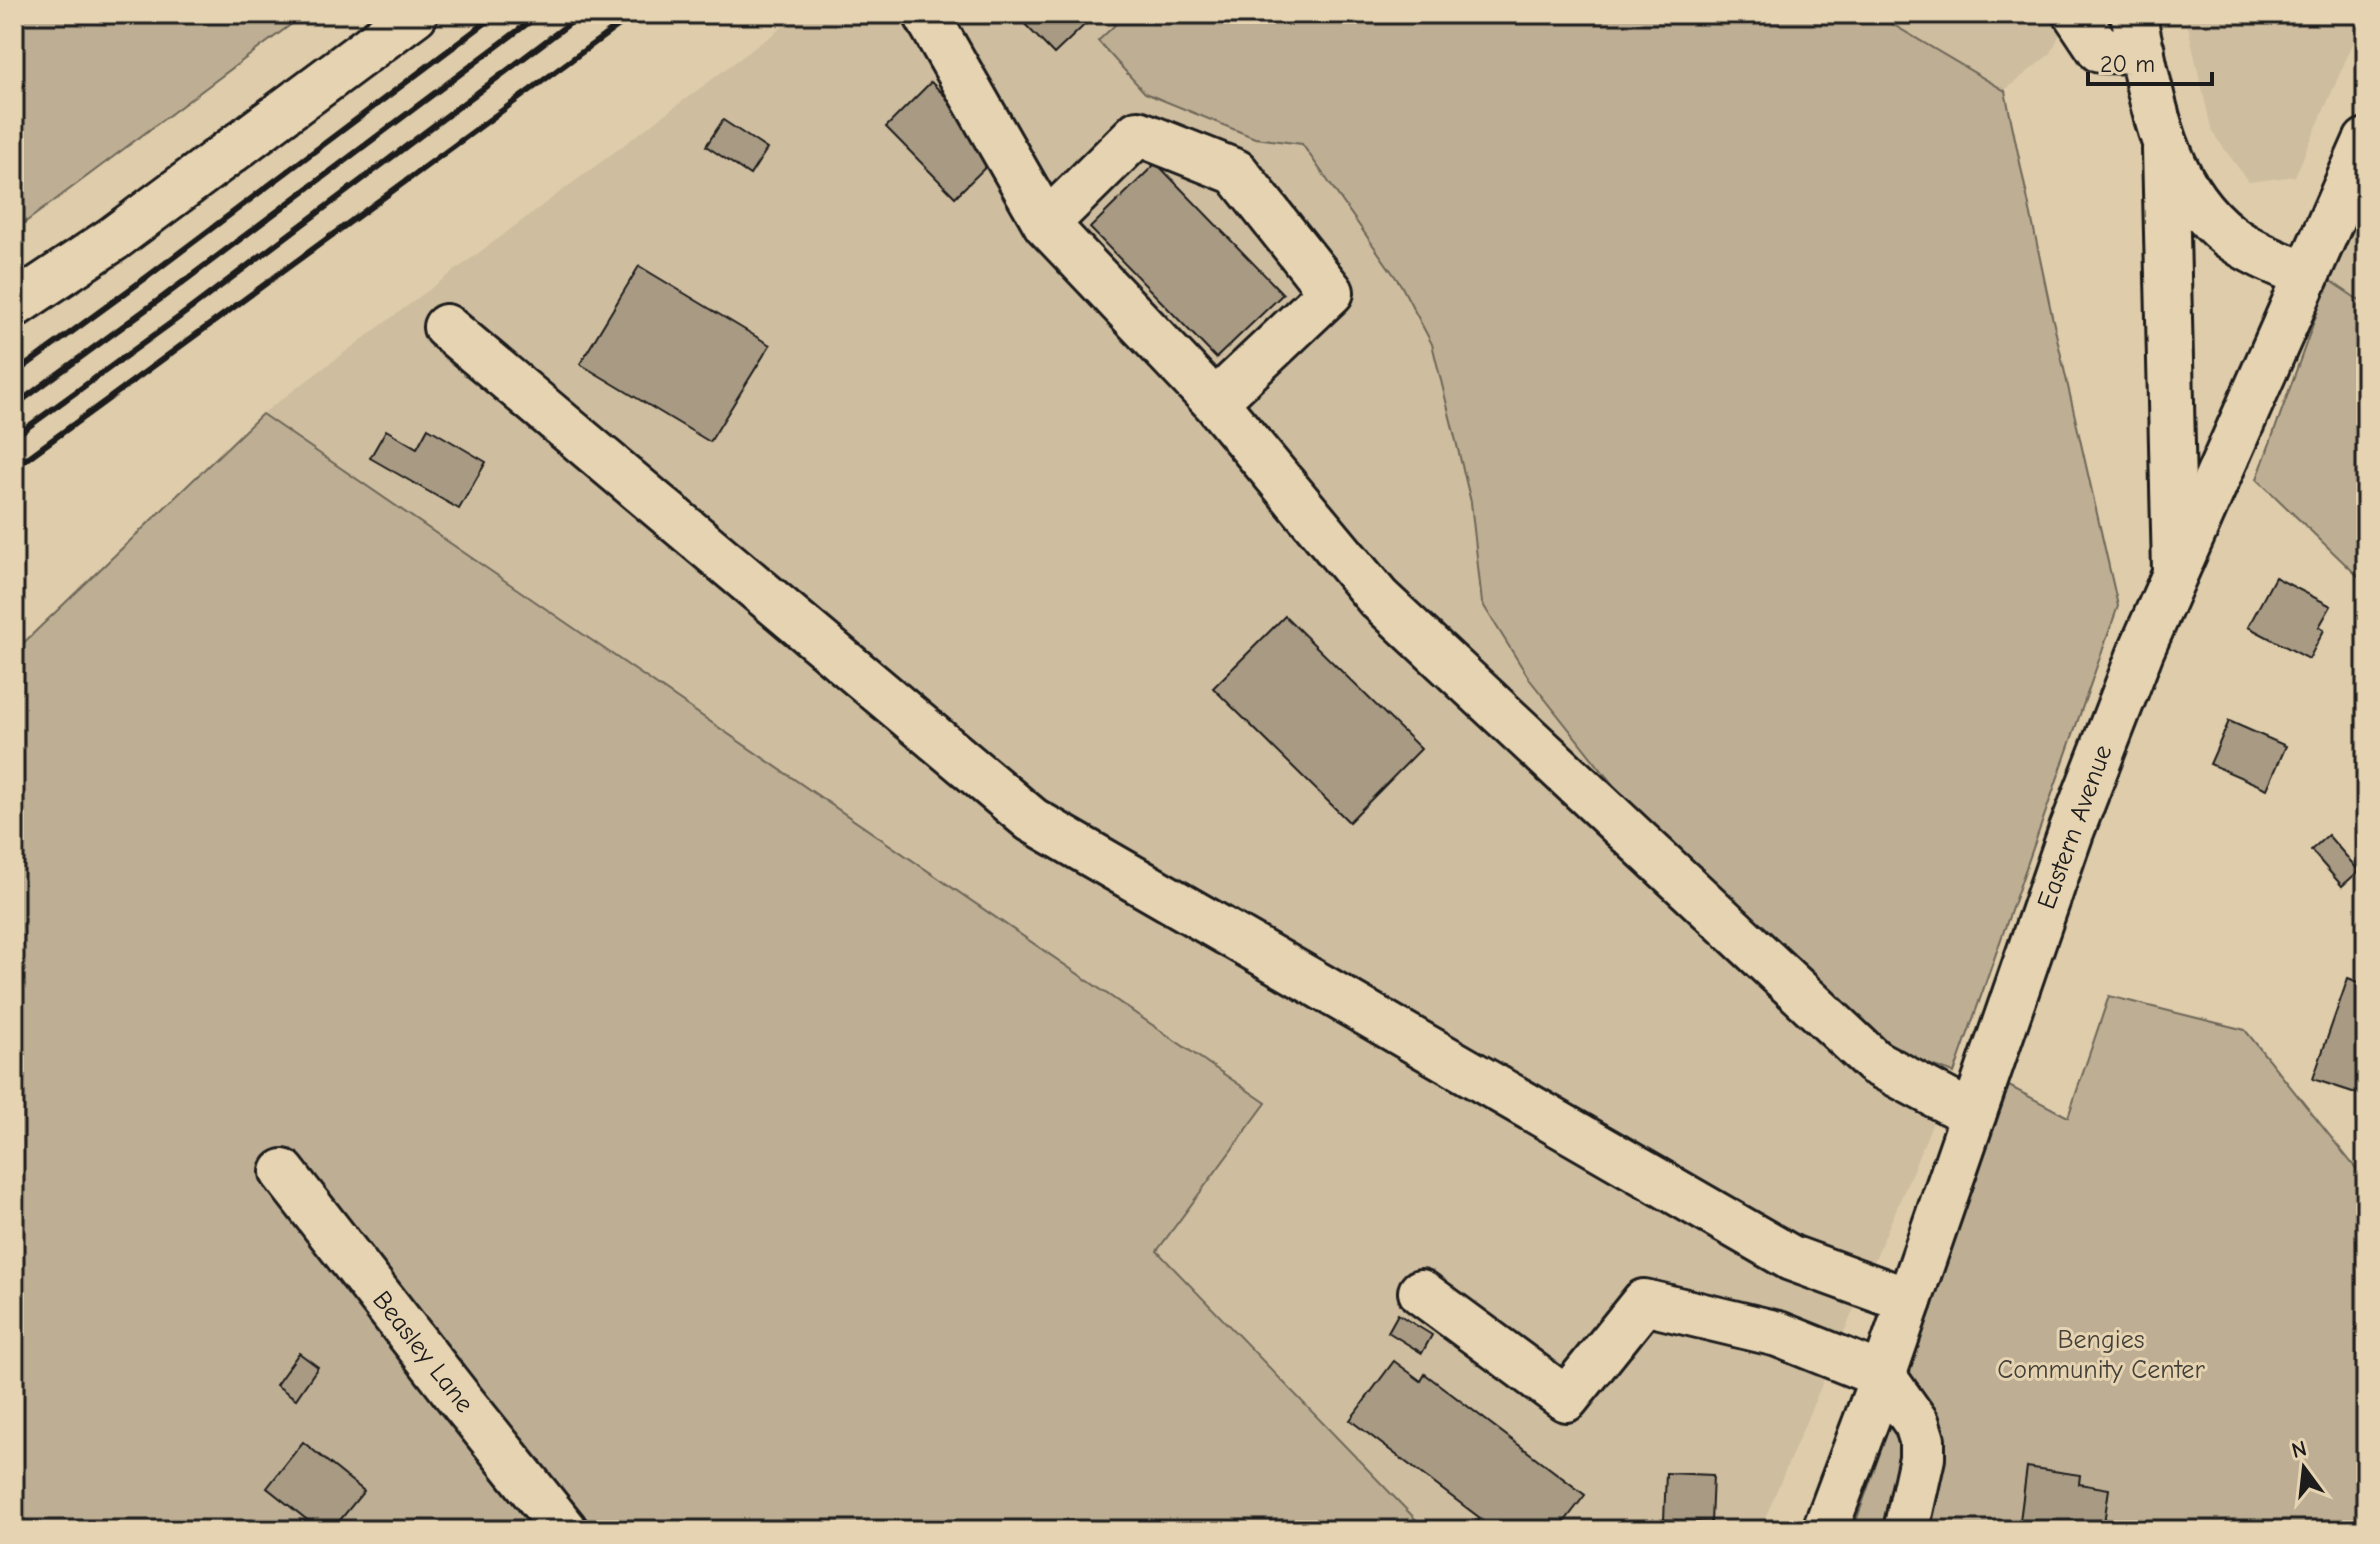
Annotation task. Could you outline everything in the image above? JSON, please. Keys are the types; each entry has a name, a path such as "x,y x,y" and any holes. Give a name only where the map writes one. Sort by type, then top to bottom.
{"main road":[{"path":"14,305 113,239 415,14"},
{"path":"926,14 1046,224 1215,402 1378,598 1874,1062 1973,1115"},
{"path":"2076,14 2100,50 2137,32 2165,149 2175,571"},
{"path":"1046,224 1138,133 1236,172 1331,292 1215,402"},
{"name":"Eastern Avenue","path":"1825,1530 1883,1376 2071,832 2141,651 2366,141"},
{"path":"2165,149 2184,188 2205,216 2231,238 2306,275"},
{"path":"446,327 1032,820 1791,1258 1909,1301"},
{"name":"Beasley Lane","path":"283,1172 565,1530"},
{"path":"1421,1292 1566,1399 1644,1302 1778,1334 1883,1376 1917,1424 1922,1440 1922,1458 1906,1530"}],"shaded area":[{"path":"800,14 1104,14 1115,25 1098,41 1255,138 1302,144 1401,285 1432,344 1471,502 1482,603 1530,680 1637,815 1879,1047 1954,1073 1760,1530 1426,1530 1157,1251 1266,1103 262,414"},
{"path":"1875,14 2069,14 2051,53 2005,90"},
{"path":"2185,14 2366,14 2295,176 2249,182 2212,132"},
{"path":"2366,201 2366,305 2329,280"}],"green space":[{"path":"14,14 305,14 23,224 14,214"},
{"path":"1104,14 1875,14 2005,91 2118,606 1954,1073 1879,1047 1637,815 1530,680 1482,603 1471,502 1432,344 1401,285 1302,144 1255,138 1145,93 1098,41 1115,25"},
{"path":"2329,280 2366,305 2366,584 2257,479"},
{"path":"262,414 1266,1103 1157,1251 1426,1530 14,1530 14,652"},
{"path":"2366,660 2366,744 2359,706"},
{"name":"Bengies Community Center","path":"2109,996 2245,1030 2366,1181 2366,1530 1853,1530 2009,1086 2068,1117"}],"building":[{"path":"1015,14 1094,14 1095,15 1054,54"},
{"path":"931,82 1001,152 955,197 886,127"},
{"path":"723,120 767,149 750,175 706,146"},
{"path":"1156,163 1283,294 1216,358 1090,228"},
{"path":"639,266 770,345 710,442 580,364"},
{"path":"428,428 486,462 459,509 370,458 386,430 417,448"},
{"path":"2275,577 2331,606 2319,627 2324,630 2309,659 2248,627"},
{"path":"1285,616 1421,749 1349,822 1213,688"},
{"path":"2229,721 2286,746 2267,789 2210,764"},
{"path":"2328,835 2359,871 2342,886 2311,850"},
{"path":"2348,978 2366,985 2365,1096 2313,1079"},
{"path":"1398,1314 1432,1335 1422,1353 1388,1332"},
{"path":"299,1353 318,1367 296,1399 276,1385"},
{"path":"1394,1361 1421,1381 1425,1374 1585,1495 1558,1530 1476,1530 1473,1528 1480,1518 1350,1420"},
{"path":"303,1442 364,1491 332,1530 320,1530 267,1488"},
{"path":"2027,1467 2080,1475 2079,1484 2109,1489 2103,1530 2011,1530 2013,1520 2020,1521"},
{"path":"1666,1473 1713,1475 1711,1523 1664,1520"}],"railway":[{"path":"14,374 497,14"},
{"path":"14,406 540,14"},
{"path":"14,437 178,318 582,14"},
{"path":"14,468 634,14"}]}
